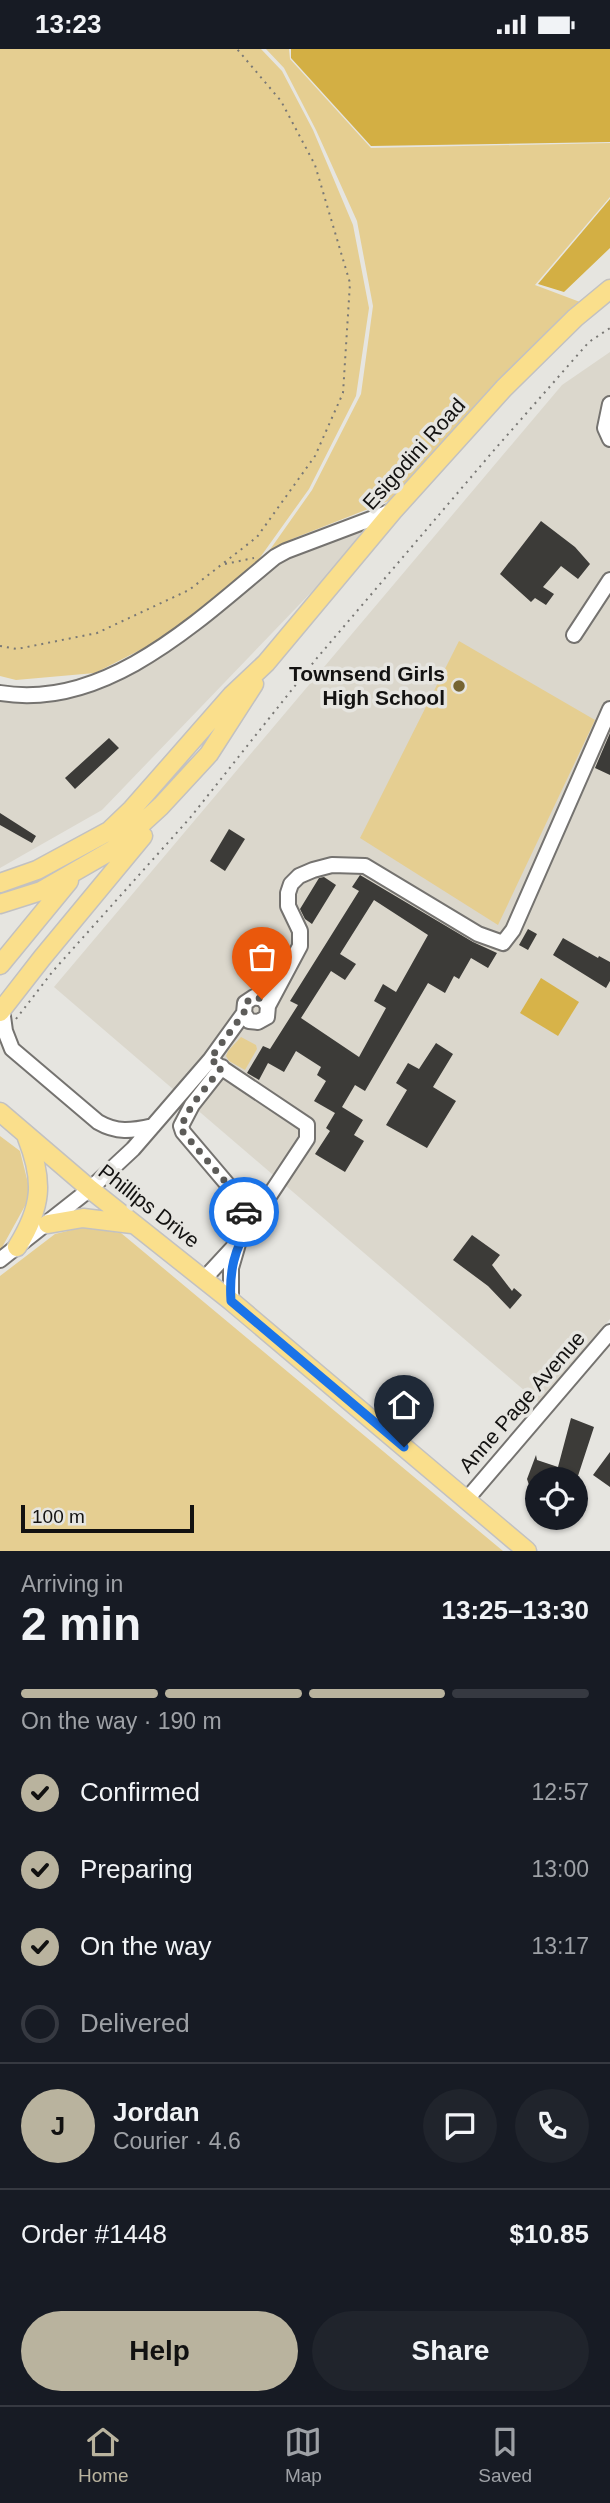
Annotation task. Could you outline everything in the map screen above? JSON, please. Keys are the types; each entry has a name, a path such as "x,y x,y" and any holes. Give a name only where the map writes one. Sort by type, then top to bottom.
{"main road":[{"name":"Esigodini Road","path":"0,904 41,891 76,873 114,849 161,806 209,754 267,663 393,511 520,372 575,318 610,289"},
{"name":"Esigodini Road","path":"0,883 37,870 109,831 132,809 232,695 267,663"},
{"path":"1,1011 41,958 209,754"},
{"path":"0,965 109,831"},
{"name":"Phillips Drive","path":"0,1112 90,1189 231,1301 527,1551"},
{"path":"17,1247 33,1218 39,1188 37,1163 26,1135"},
{"path":"47,1224 83,1218 135,1225"}],"street":[{"path":"610,404 605,428 610,439"},
{"path":"0,693 36,695 85,686 107,678 191,628 275,557 393,511"},
{"path":"574,635 610,580"},
{"path":"250,1225 228,1185 183,1132 181,1126 244,1013 245,1003 254,997 262,999 268,1006 300,946 300,931 288,906 291,884 299,876 332,865 365,866 478,934 503,943 513,930 610,709"},
{"path":"1,1011 12,1049 97,1122 122,1131 153,1126"},
{"path":"0,1260 90,1189 133,1149 216,1063"},
{"path":"204,1279 240,1240 307,1139 309,1131 307,1125 216,1063"},
{"path":"231,1301 232,1268 240,1240"},
{"name":"Anne Page Avenue","path":"467,1499 610,1332"}],"path":[{"path":"0,646 17,649 97,633 189,590 257,537 315,456 343,393 350,282 315,165 281,101 237,49"},
{"path":"5,1031 53,971 190,818 317,658 495,449 589,342 610,328"}],"shaded area":[{"path":"0,49 261,49 282,71 313,130 353,225 369,308 356,396 309,489 249,573 191,624 95,673 16,680 0,676"},
{"path":"266,49 289,49 290,59 371,148 610,143 610,197 535,285 580,302 396,498 292,539 286,546 269,551 312,490 361,394 373,306 357,221 316,130 284,68"},
{"path":"291,49 610,49 610,142 371,146 291,58"},
{"path":"610,199 610,248 564,292 538,284"},
{"name":"Townsend Girls High School","path":"610,352 610,1319 539,1403 54,987 562,385"},
{"path":"397,503 102,810 0,868 0,697 34,701 111,684 195,633 296,542"},
{"path":"459,641 595,720 498,925 360,838"},
{"path":"541,978 579,1002 558,1036 520,1013"},
{"path":"241,1037 256,1045 257,1049 245,1070 229,1061 226,1056"},
{"path":"0,1136 20,1151 31,1195 0,1251"},
{"path":"84,1227 121,1233 503,1551 0,1551 0,1276 55,1234"}],"building":[{"path":"541,521 575,547 590,564 578,579 561,566 543,587 554,594 546,605 535,598 531,602 500,574"},
{"path":"610,733 610,775 595,768"},
{"path":"109,738 119,748 75,789 65,778"},
{"path":"0,813 36,836 32,843 0,825"},
{"path":"229,829 245,839 225,871 210,861"},
{"path":"360,875 473,942 497,953 488,968 471,958 459,979 454,976 445,993 428,983 365,1091 355,1085 342,1107 363,1120 354,1135 364,1141 345,1172 315,1154 330,1131 326,1128 335,1113 314,1101 326,1081 317,1075 321,1067 296,1051 284,1072 268,1063 259,1080 247,1073 263,1046 270,1049 298,1005 290,1001 359,891 352,887","holes":["374,900 428,935 396,992 383,984 374,1001 386,1008 359,1057 301,1018 331,971 345,980 356,964 340,954"]},
{"path":"324,877 336,885 312,924 305,919 300,909 319,878"},
{"path":"528,929 537,934 528,950 519,945"},
{"path":"563,938 610,962 610,981 606,988 553,955"},
{"path":"436,1043 453,1054 433,1087 456,1101 427,1148 386,1125 407,1090 396,1083 408,1063 419,1069"},
{"path":"472,1235 500,1255 492,1265 512,1291 514,1288 522,1295 510,1309 488,1286 453,1260"},
{"path":"571,1418 594,1427 581,1467 558,1467"},
{"path":"610,1452 610,1487 593,1475"},
{"path":"536,1455 537,1460 558,1467 532,1467"}],"way so far":[{"path":"244,1212 228,1185 183,1132 181,1126 192,1105 222,1067 210,1059 244,1013 245,1003 254,997 262,999"}],"place":[{"name":"Townsend Girls High School","path":"459,686"}],"route":[{"path":"244,1212 250,1225 234,1256 230,1282 231,1301 404,1447"}]}
